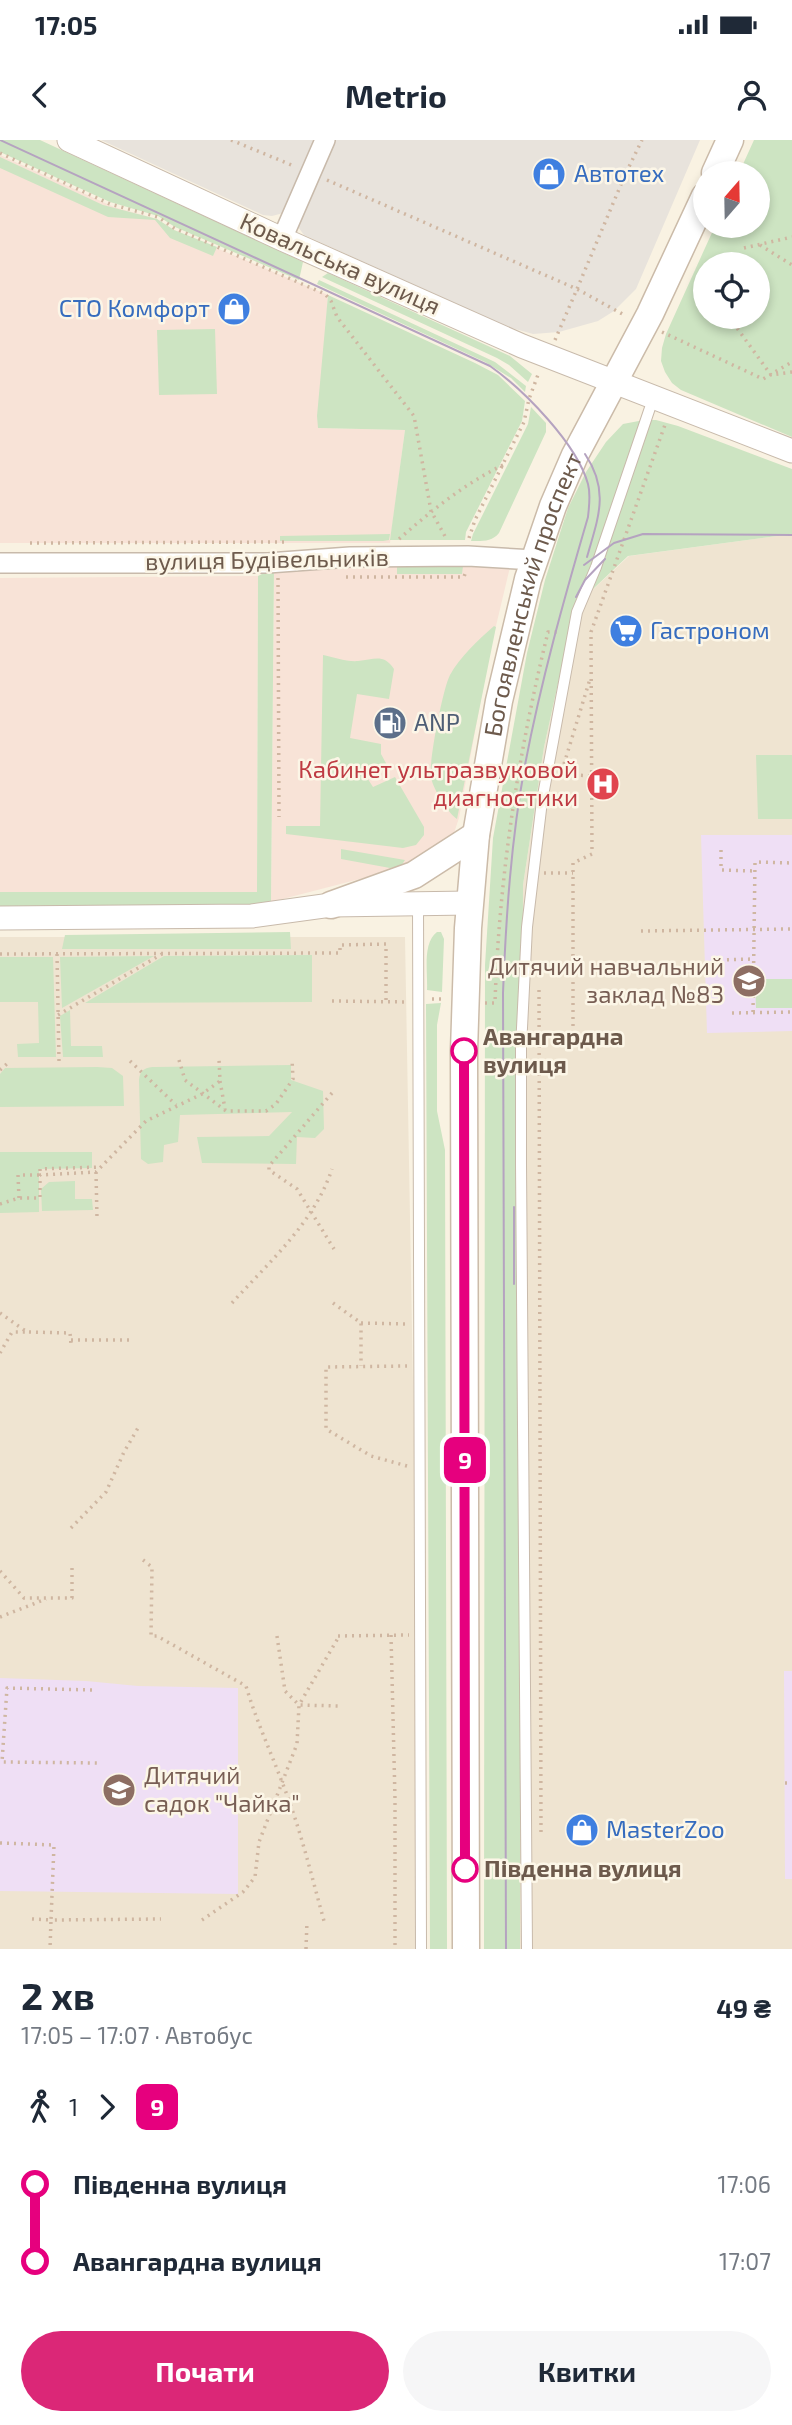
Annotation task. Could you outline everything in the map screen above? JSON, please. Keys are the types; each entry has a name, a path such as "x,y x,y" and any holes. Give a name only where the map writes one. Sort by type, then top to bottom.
{"main road":[{"path":"720,161 730,140"},
{"name":"Богоявленський проспект","path":"466,1949 464,1051 470,903 476,835 499,701 534,560 553,506 575,456 650,314 693,222"},
{"path":"331,905 414,875 476,835"}],"street":[{"name":"Ковальська вулиця","path":"69,140 282,239 546,355 614,381"},
{"path":"282,239 325,140"},
{"path":"614,381 792,451"},
{"name":"вулиця Будівельників","path":"0,563 268,563 350,557 468,556 534,560"},
{"path":"0,918 252,916 331,905 470,903"}],"lane":[{"path":"527,1949 521,1048 527,927 541,801 577,612 664,400"},
{"path":"418,903 421,1949"}],"path":[{"path":"231,140 577,289 614,311"},
{"path":"475,520 524,422 529,399 546,355 559,332 642,140"},
{"path":"0,153 110,204 158,217 174,228 325,294 337,317 414,416 431,512 449,542"},
{"path":"744,248 792,237"},
{"path":"758,244 792,265"},
{"path":"738,329 771,375"},
{"path":"666,334 763,379 792,362"},
{"path":"771,375 792,372"},
{"path":"573,1047 573,863 592,854 591,632 664,400"},
{"path":"394,543 431,512 480,477 503,465"},
{"path":"23,543 167,542"},
{"path":"278,575 279,817"},
{"path":"484,1003 495,1003 498,928 508,844 526,729 548,632 591,632"},
{"path":"558,786 590,679"},
{"path":"561,774 592,776"},
{"path":"721,850 721,870 754,871"},
{"path":"753,1012 755,862 792,863"},
{"path":"542,881 544,873 573,873"},
{"path":"641,931 790,929"},
{"path":"0,954 340,953 340,945 386,944 386,1002"},
{"path":"58,1015 164,953"},
{"path":"57,954 58,1061"},
{"path":"720,960 754,959"},
{"path":"539,978 541,1838"},
{"path":"332,1001 408,1002 418,998 441,999"},
{"path":"732,1013 792,1012"},
{"path":"219,1059 226,1111"},
{"path":"180,1060 185,1080 226,1111 266,1111 276,1104 293,1079 292,1059"},
{"path":"130,1061 176,1105"},
{"path":"0,1070 9,1062"},
{"path":"19,1198 18,1175 96,1172 146,1121 202,1094 220,1081"},
{"path":"332,1093 268,1166 269,1170 297,1189 334,1249"},
{"path":"0,1204 19,1198 40,1198 40,1169 101,1167"},
{"path":"232,1304 312,1214 326,1188 332,1169"},
{"path":"96,1172 97,1218"},
{"path":"333,1303 361,1323 419,1324"},
{"path":"0,1315 27,1332"},
{"path":"361,1323 361,1366"},
{"path":"0,1353 12,1332 71,1333 71,1342 134,1340"},
{"path":"419,1366 326,1367 326,1429 371,1456 419,1469"},
{"path":"71,1528 106,1492 138,1428"},
{"path":"143,1560 152,1567 151,1636 157,1636 246,1686 256,1720 302,1838 324,1921"},
{"path":"0,1572 24,1598 72,1598 72,1568"},
{"path":"0,1617 48,1598"},
{"path":"391,1635 396,1799 395,1949"},
{"path":"202,1920 243,1892 255,1877 259,1842 297,1744 299,1705 338,1637 419,1635"},
{"path":"276,1636 285,1691 299,1705 339,1706"},
{"path":"92,1690 7,1688 2,1762 100,1763"},
{"path":"785,1783 792,1783"},
{"path":"0,1843 54,1844 50,1949"},
{"path":"32,1919 161,1919"},
{"path":"306,1949 307,1921"}],"shaded area":[{"path":"101,140 700,140 636,289 614,311 598,321 559,332 533,334 508,327 304,235 287,212 272,216 263,215"},
{"path":"0,155 114,207 157,219 174,230 328,295 318,428 405,430 390,543 0,543"},
{"path":"792,534 792,1949 520,1949 523,885 544,747 575,606 629,556"},
{"path":"366,565 510,567 490,651 459,818 454,833 437,848 406,867 271,902 274,568"},
{"path":"258,576 257,892 0,892 0,578"},
{"name":"Дитячий навчальний заклад №83","path":"701,835 792,835 792,1031 707,1033"},
{"path":"0,937 405,937 423,1949 0,1949"},
{"path":"784,1671 792,1671 792,1879 785,1879"},
{"name":"Дитячий садок \"Чайка\"","path":"0,1678 138,1686 238,1688 238,1894 0,1891"}],"green space":[{"path":"0,140 40,140 303,262 299,280 175,227 158,216 110,202 0,152"},
{"path":"754,140 792,140 792,437 681,390 665,372 661,361 666,334 693,274 693,329 770,329 770,252 703,252 710,238 770,238 770,161 744,161"},
{"path":"0,157 103,205 157,219 174,230 217,247 213,256 170,238 155,220 108,217 0,168"},
{"path":"328,273 510,356 532,374 528,382 497,358 322,277"},
{"path":"319,280 495,362 526,386 525,392 511,378 485,362 317,284"},
{"path":"328,295 498,375 525,401 522,421 466,532 465,540 390,540 405,430 318,428"},
{"path":"215,329 217,394 159,395 157,330"},
{"path":"531,407 546,423 546,432 499,533 483,541 471,541 528,424"},
{"path":"656,420 792,469 792,534 628,556 575,606 544,747 523,885 520,1949 484,1949 485,965 493,838 527,653 545,580 568,508 586,472 606,442 623,424"},
{"path":"390,534 389,540 383,541 280,541 280,536"},
{"path":"397,565 463,566 462,574 397,574"},
{"path":"274,568 271,902 252,908 0,910 0,892 257,892 258,576"},
{"path":"496,627 457,819 441,800 431,778 437,726 450,675 464,655"},
{"path":"323,655 354,661 382,659 394,669 389,699 357,694 350,738 381,744 381,754 387,765 366,776 373,787 395,777 424,827 424,835 416,845 403,848 286,834 286,826 320,826"},
{"path":"756,755 792,755 792,819 758,819"},
{"path":"341,849 405,860 401,866 390,868 341,859"},
{"path":"290,932 291,949 62,949 65,935"},
{"path":"437,932 441,932 444,939 442,992 427,990 429,943"},
{"path":"312,955 312,1002 85,1003 164,956"},
{"path":"154,956 62,1008 60,957"},
{"path":"0,957 53,957 56,1057 18,1057 17,1044 39,1043 38,1002 0,1002"},
{"path":"755,979 792,979 792,1008 756,1008"},
{"path":"441,1003 437,1025 437,1111 445,1150 447,1949 430,1949 426,1004"},
{"path":"70,1010 71,1046 102,1046 103,1057 63,1057 60,1016"},
{"path":"291,1065 291,1080 323,1091 324,1129 315,1138 297,1137 296,1164 202,1163 197,1137 269,1136 292,1112 180,1115 178,1142 164,1145 163,1162 148,1164 141,1159 139,1080 144,1069"},
{"path":"5,1068 112,1068 123,1076 124,1106 0,1107 0,1074"},
{"path":"0,1152 92,1152 92,1168 39,1169 39,1212 0,1213"},
{"path":"75,1181 75,1199 92,1199 93,1210 42,1211 41,1189 49,1182"}],"tram line":[{"path":"0,140 490,366 548,419 573,452 588,484 588,517 538,702 525,765 513,850 506,936 503,993 506,1949"},
{"path":"585,454 593,467 600,493 598,517 587,557"},
{"path":"584,565 614,543 643,534 792,535"},
{"path":"576,597 585,580 605,559"},
{"path":"514,1207 514,1284"}],"bus line":[{"name":"9","path":"464,1051 465,1869"}],"place":[{"name":"Автотех","path":"549,174"},
{"name":"СТО Комфорт","path":"234,309"},
{"name":"Гастроном","path":"626,631"},
{"name":"ANP","path":"390,723"},
{"name":"Кабинет ультразвуковой диагностики","path":"603,784"},
{"name":"Дитячий навчальний заклад №83","path":"749,981"},
{"name":"Авангардна вулиця","path":"464,1051"},
{"name":"Дитячий садок \"Чайка\"","path":"119,1790"},
{"name":"MasterZoo","path":"582,1830"},
{"name":"Південна вулиця","path":"465,1869"}]}
